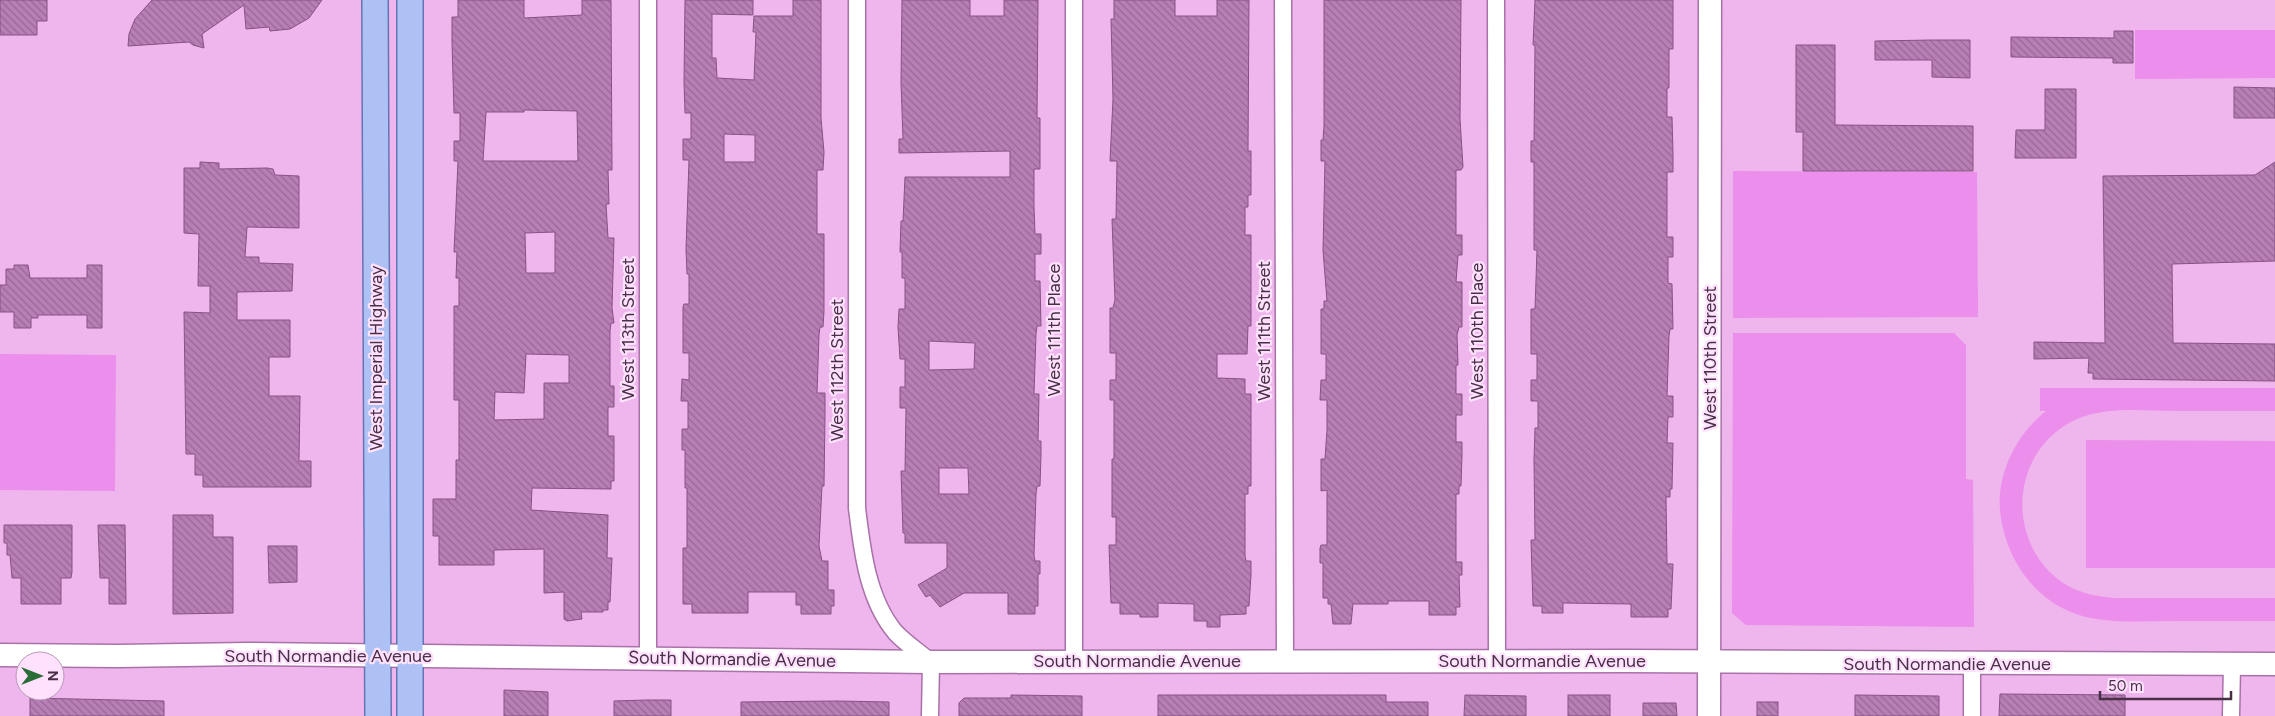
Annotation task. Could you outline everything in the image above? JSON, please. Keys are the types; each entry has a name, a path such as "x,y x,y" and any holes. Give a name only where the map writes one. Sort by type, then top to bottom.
{"main road":[{"name":"West Imperial Highway","path":"374,0 378,716"},
{"name":"West Imperial Highway","path":"410,0 410,716"},
{"name":"West 110th Street","path":"1709,716 1710,0"},
{"name":"South Normandie Avenue","path":"0,655 379,655 931,662 2275,664"}],"street":[{"name":"West 113th Street","path":"648,0 648,658"},
{"name":"West 112th Street","path":"857,0 857,508 862,550 869,579 881,608 895,632 931,662"},
{"name":"West 111th Place","path":"1074,0 1074,661"},
{"name":"West 111th Street","path":"1282,0 1285,662"},
{"name":"West 110th Place","path":"1496,0 1498,662"},
{"path":"930,716 931,662"},
{"path":"1972,664 1972,716"},
{"path":"2231,716 2232,665"}],"shaded area":[{"path":"2135,30 2275,30 2275,78 2135,79"},
{"path":"1733,171 1977,172 1978,317 1733,318"},
{"path":"1733,333 1954,333 1966,345 1966,479 1973,480 1974,627 1746,625 1732,613"},
{"path":"0,354 116,355 115,491 0,490"},
{"path":"2040,388 2275,388 2275,411 2122,410 2081,417 2069,423 2049,439 2034,458 2025,480 2022,504 2025,528 2034,550 2048,570 2074,589 2091,595 2115,598 2275,598 2275,621 2135,621 2097,619 2077,614 2059,606 2043,595 2018,566 2003,530 2000,510 2002,482 2011,455 2026,431 2046,411 2040,411"},
{"path":"2086,440 2275,441 2275,568 2086,568"}],"building":[{"path":"0,0 47,0 47,21 37,21 37,35 0,35"},
{"path":"152,0 322,0 309,18 290,29 270,31 269,27 246,29 244,5 202,34 204,48 189,42 128,46 129,34 135,19"},
{"path":"458,0 524,0 524,18 582,15 582,0 611,0 612,170 608,170 609,204 606,204 608,238 614,238 612,308 614,323 611,323 610,331 610,386 614,386 614,407 608,407 608,436 614,436 614,481 611,481 611,489 532,488 531,510 608,515 607,558 612,558 608,610 603,610 603,612 581,612 582,619 567,621 564,619 564,592 544,593 544,549 494,550 494,565 439,565 439,536 433,536 433,499 456,499 456,460 459,460 459,400 454,400 454,306 459,306 459,278 456,278 457,252 454,252 458,161 454,161 454,141 460,141 460,113 454,113 452,42 452,17 458,17","holes":["524,110 577,111 578,161 483,161 486,112 524,112","555,232 555,273 526,273 525,233","526,354 569,355 569,383 544,383 544,419 494,420 495,392 524,393"]},
{"path":"685,0 753,0 753,15 712,14 712,58 716,58 717,78 754,80 756,32 753,32 754,16 793,16 793,0 821,0 821,118 824,152 823,170 817,170 817,234 824,234 824,311 823,327 820,327 819,335 817,393 825,393 825,414 824,486 822,486 819,546 822,561 828,561 828,590 834,590 834,606 831,606 831,614 801,614 801,605 796,605 796,592 748,592 748,613 692,613 692,604 683,604 683,548 687,548 687,488 685,488 685,450 682,450 682,429 688,429 688,401 681,401 682,379 689,380 689,353 683,353 683,307 684,304 689,304 689,274 687,274 686,249 689,160 683,160 683,139 691,139 691,113 685,113","holes":["724,134 755,135 755,162 724,162"]},
{"path":"902,0 970,0 970,16 1004,16 1004,0 1038,0 1037,118 1040,118 1040,169 1034,169 1034,207 1035,234 1041,234 1041,254 1035,254 1035,281 1040,281 1041,326 1037,326 1036,334 1034,394 1039,394 1038,441 1041,441 1041,454 1040,486 1037,486 1036,494 1034,555 1035,561 1040,561 1040,574 1038,574 1038,606 1035,606 1035,614 1008,614 1008,593 964,593 940,607 930,595 926,597 918,585 947,568 947,543 905,543 901,471 905,471 906,408 900,408 900,387 905,387 905,359 900,359 898,327 899,309 905,309 905,278 902,278 902,252 900,252 905,177 1010,177 1010,151 899,153 899,139 903,139 901,82","holes":["929,341 975,343 974,369 929,370","939,468 968,468 969,494 939,494"]},
{"path":"1114,0 1175,0 1175,16 1217,16 1217,0 1249,0 1248,151 1251,151 1251,195 1248,195 1248,207 1245,207 1245,235 1251,235 1251,326 1248,326 1247,354 1217,354 1217,378 1245,379 1245,394 1251,394 1251,486 1248,486 1248,494 1245,494 1245,556 1246,561 1251,561 1251,575 1249,606 1246,606 1246,614 1220,615 1220,627 1207,627 1207,621 1194,621 1194,604 1158,603 1158,617 1140,617 1140,614 1120,614 1120,603 1111,603 1109,545 1116,545 1116,517 1112,517 1114,400 1110,400 1110,380 1116,380 1116,353 1110,353 1110,308 1113,308 1115,300 1112,219 1116,219 1117,161 1110,161 1113,99 1111,19 1114,19"},
{"path":"1324,0 1461,0 1460,119 1463,167 1461,170 1456,170 1456,235 1462,235 1462,255 1458,255 1456,282 1462,282 1462,327 1459,327 1457,335 1458,365 1456,365 1456,394 1462,394 1462,415 1456,415 1456,442 1462,442 1462,455 1461,486 1459,486 1459,494 1456,494 1456,562 1462,562 1462,575 1459,575 1460,607 1456,607 1456,615 1429,615 1429,601 1388,601 1388,604 1353,604 1351,624 1333,624 1331,604 1328,604 1328,598 1323,598 1323,563 1320,563 1320,548 1321,545 1327,545 1327,490 1321,491 1321,459 1325,459 1327,400 1320,400 1321,380 1326,380 1326,354 1321,354 1321,309 1324,309 1324,301 1327,301 1323,250 1325,161 1321,161 1321,140 1323,140 1324,126"},
{"path":"1535,0 1673,0 1673,49 1669,49 1669,88 1667,88 1667,117 1672,117 1673,154 1673,172 1667,172 1667,237 1673,237 1673,257 1668,257 1668,283 1672,284 1673,329 1670,329 1669,336 1667,396 1673,396 1673,417 1668,417 1667,443 1673,443 1672,489 1670,489 1670,497 1666,497 1667,564 1673,564 1671,609 1668,609 1668,617 1631,617 1631,604 1563,603 1563,613 1542,613 1542,606 1533,606 1531,540 1535,540 1534,460 1535,428 1538,428 1538,401 1531,401 1531,380 1537,380 1537,354 1531,354 1531,309 1535,309 1537,250 1534,250 1534,162 1531,162 1531,141 1534,141 1535,45 1533,45"},
{"path":"2114,31 2133,31 2133,63 2113,63 2113,58 2011,57 2011,37 2114,38"},
{"path":"1970,40 1970,78 1932,77 1932,60 1875,60 1875,41"},
{"path":"1796,45 1835,45 1835,125 1973,126 1973,171 1803,171 1803,132 1796,132"},
{"path":"2234,87 2275,88 2275,118 2234,118"},
{"path":"2045,89 2076,89 2076,158 2015,158 2016,130 2045,130"},
{"path":"200,162 219,163 219,169 267,168 273,169 275,175 299,176 299,228 247,227 245,257 259,257 259,263 293,264 292,291 237,292 237,320 290,320 290,357 269,357 269,396 300,396 299,461 311,461 311,487 203,487 203,475 195,475 195,454 186,454 184,312 210,313 210,286 198,286 199,234 184,233 184,168 200,168"},
{"path":"2275,162 2275,261 2172,264 2173,343 2275,344 2275,381 2093,379 2093,373 2088,373 2089,358 2034,359 2034,342 2105,343 2103,176 2255,175"},
{"path":"14,265 28,265 30,278 87,278 87,265 102,265 102,328 87,328 87,315 38,315 38,318 31,318 31,328 14,328 14,312 0,312 0,285 6,285 6,269 14,269"},
{"path":"173,515 213,515 213,537 233,537 233,613 173,614"},
{"path":"4,525 72,525 72,572 71,578 61,578 61,604 21,604 21,578 12,578 10,555 7,555 7,543 4,543"},
{"path":"98,525 125,525 126,604 109,604 109,578 100,578"},
{"path":"268,546 297,546 297,582 269,583"},
{"path":"504,690 548,692 548,716 504,716"},
{"path":"2000,694 2125,695 2125,716 1999,716"},
{"path":"1011,695 1082,696 1082,716 959,716 959,703 964,698 1011,698"},
{"path":"1158,695 1386,695 1386,702 1428,702 1428,716 1158,716"},
{"path":"1465,695 1526,696 1526,716 1464,716"},
{"path":"1568,695 1610,695 1610,716 1568,716"},
{"path":"1855,695 1939,696 1939,716 1855,716"},
{"path":"65,699 164,701 164,716 30,716 30,701 65,701"},
{"path":"671,700 671,716 614,716 614,701"},
{"path":"741,702 889,702 889,716 741,716"},
{"path":"1757,702 1778,702 1778,716 1757,716"},
{"path":"1643,703 1676,703 1677,716 1643,716"}]}
